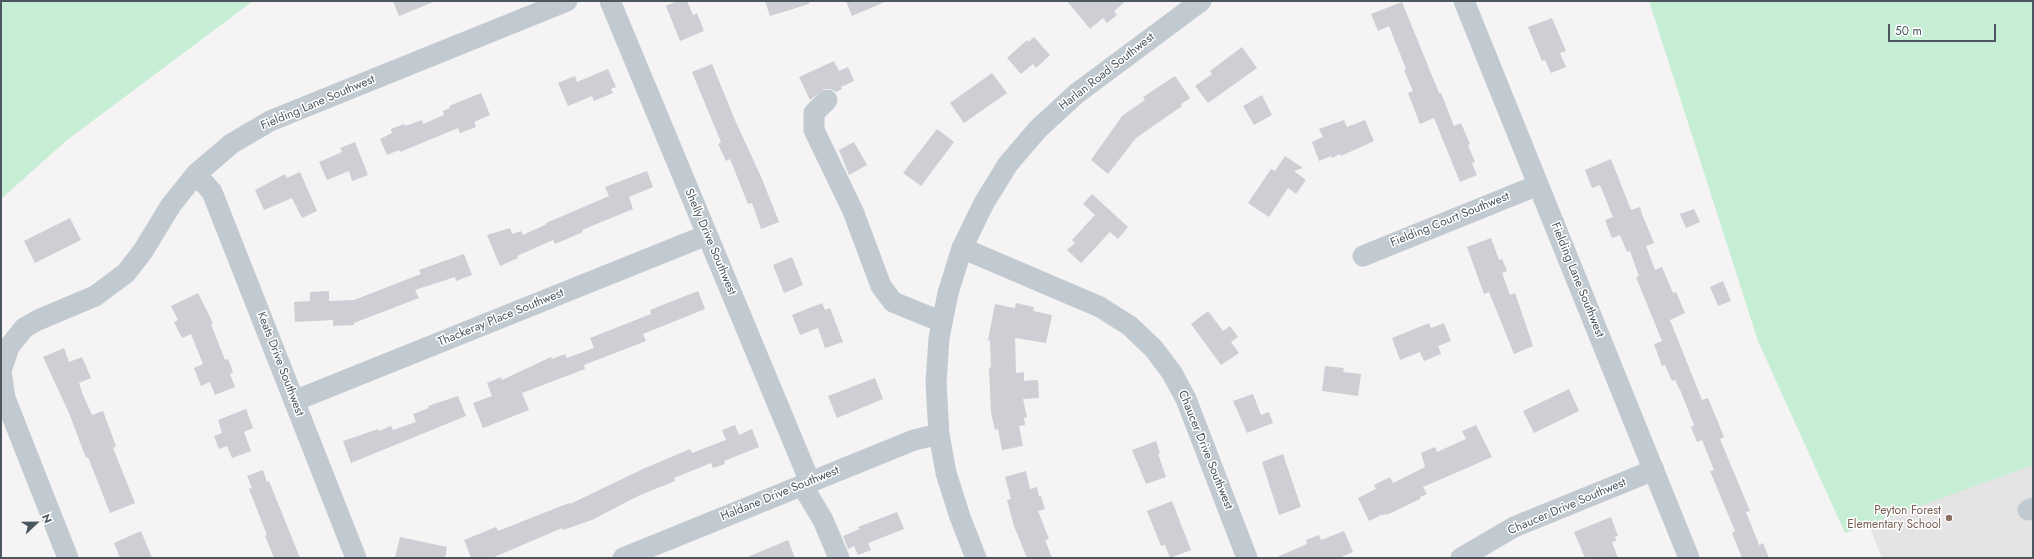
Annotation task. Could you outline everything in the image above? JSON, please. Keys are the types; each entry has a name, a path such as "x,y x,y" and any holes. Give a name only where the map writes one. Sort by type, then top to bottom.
{"street":[{"name":"Fielding Lane Southwest","path":"68,558 5,398 1,371 9,347 24,328 38,320 95,296 126,273 143,251 171,205 196,174 231,144 270,121 567,1"},
{"name":"Shelly Drive Southwest","path":"610,1 707,235 806,484 839,558"},
{"name":"Harlan Road Southwest","path":"976,558 960,517 946,473 939,434 936,383 942,322 948,293 962,248 984,202 1008,164 1038,129 1076,94 1201,1"},
{"name":"Fielding Lane Southwest","path":"1464,1 1689,558"},
{"path":"827,100 814,113 814,130 853,211 881,286 893,302 942,322"},
{"name":"Keats Drive Southwest","path":"196,174 212,192 356,558"},
{"name":"Fielding Court Southwest","path":"1362,256 1538,185"},
{"name":"Thackeray Place Southwest","path":"294,401 707,235"},
{"name":"Chaucer Drive Southwest","path":"962,248 1100,307 1130,326 1154,349 1172,373 1186,398 1247,558"},
{"name":"Haldane Drive Southwest","path":"623,558 914,440 939,434"},
{"name":"Chaucer Drive Southwest","path":"1461,558 1514,527 1654,470"}],"shaded area":[{"name":"Peyton Forest Elementary School","path":"2033,407 2033,558 1882,558 1850,478"}],"green space":[{"path":"1,1 253,1 67,140 1,199"},
{"path":"1649,1 2033,1 2033,465 1845,533 1758,341"}],"building":[{"path":"393,1 436,1 399,16"},
{"path":"677,1 687,1 693,15 697,13 704,31 680,41 666,6"},
{"path":"765,1 809,1 809,4 770,16"},
{"path":"846,1 887,1 852,16"},
{"path":"1067,1 1126,1 1114,11 1117,15 1107,23 1103,18 1090,29"},
{"path":"1402,2 1454,126 1461,123 1470,144 1468,145 1475,162 1472,163 1477,175 1460,182 1434,118 1420,124 1408,93 1413,91 1389,26 1378,31 1371,14"},
{"path":"1552,18 1566,51 1560,53 1566,67 1551,73 1545,60 1542,61 1528,27"},
{"path":"1034,37 1050,55 1036,68 1033,64 1021,74 1007,58 1027,40 1028,42"},
{"path":"1242,47 1257,68 1208,103 1195,86 1212,74 1210,71"},
{"path":"834,61 839,71 848,67 854,81 841,87 842,89 836,92 830,89 824,89 810,100 799,77"},
{"path":"712,64 779,222 761,229 752,203 748,204 730,159 726,161 718,144 721,142 692,72"},
{"path":"608,69 616,87 611,89 613,93 594,101 592,96 568,106 558,83 575,76 577,82"},
{"path":"992,73 1007,93 964,123 950,103"},
{"path":"1175,76 1190,98 1181,104 1182,106 1136,138 1108,174 1091,160 1122,116 1145,100 1143,97"},
{"path":"481,93 490,115 474,122 476,127 460,133 458,128 400,152 399,150 387,155 380,139 392,133 391,129 422,120 423,124 444,115 443,111 450,108 449,106"},
{"path":"1262,95 1272,115 1254,125 1243,106"},
{"path":"1344,120 1347,127 1365,120 1374,141 1341,156 1340,154 1332,158 1331,156 1319,161 1312,142 1323,137 1319,129"},
{"path":"937,129 954,142 921,186 903,173"},
{"path":"355,142 368,175 352,181 349,171 327,180 319,162 342,152 340,148"},
{"path":"854,142 867,165 849,175 839,150"},
{"path":"1285,156 1303,168 1294,171 1306,180 1296,194 1288,188 1269,217 1248,203 1271,169 1275,171"},
{"path":"1611,159 1631,210 1640,207 1654,243 1646,246 1655,270 1662,267 1673,293 1676,292 1685,313 1670,320 1702,400 1708,398 1724,437 1720,439 1750,511 1746,512 1759,545 1763,543 1769,558 1742,558 1732,533 1735,531 1710,471 1714,470 1702,440 1697,442 1691,427 1694,425 1681,392 1675,380 1672,381 1665,365 1662,366 1654,344 1662,341 1636,277 1639,276 1630,251 1627,252 1620,235 1612,238 1605,220 1613,217 1600,185 1592,188 1585,170"},
{"path":"647,171 653,187 629,197 633,209 582,230 583,232 555,244 553,240 517,256 518,258 500,266 487,235 510,228 512,234 521,231 523,235 547,224 546,223 609,196 605,187"},
{"path":"300,172 317,211 302,218 292,198 264,210 255,190 285,174 287,178"},
{"path":"1092,194 1128,227 1118,239 1110,232 1081,263 1067,250 1075,243 1072,240 1095,215 1083,204"},
{"path":"1694,209 1700,222 1686,228 1680,214"},
{"path":"70,218 81,240 35,263 24,241"},
{"path":"1491,238 1499,260 1502,259 1507,271 1502,273 1510,295 1515,293 1533,346 1514,354 1489,292 1484,294 1467,247"},
{"path":"464,254 472,275 456,281 455,277 415,290 419,298 354,323 354,325 333,326 333,320 295,322 294,302 310,301 310,292 329,291 329,301 354,300 421,274 419,270"},
{"path":"792,257 803,285 784,293 773,265"},
{"path":"1723,281 1731,301 1718,306 1710,287"},
{"path":"698,291 705,309 643,334 646,341 584,365 585,369 522,393 529,410 483,428 473,403 492,396 487,383 501,377 502,380 551,357 552,359 565,354 567,358 594,348 590,338 651,314 650,310"},
{"path":"198,293 213,323 211,324 225,360 228,359 233,372 230,374 235,387 215,395 210,382 201,386 194,368 203,364 191,334 182,338 174,322 178,320 171,306"},
{"path":"822,303 825,310 830,308 843,342 825,348 818,328 800,335 792,315"},
{"path":"1016,303 1034,307 1033,311 1052,315 1046,343 1015,338 1016,373 1024,372 1024,381 1038,380 1039,398 1023,399 1027,417 1024,418 1025,425 1019,426 1023,446 1002,450 998,429 995,430 991,413 989,368 991,367 990,341 988,340 995,304 1015,308"},
{"path":"1208,311 1223,331 1230,326 1238,337 1231,342 1239,353 1221,365 1191,324"},
{"path":"1429,323 1431,328 1444,323 1451,341 1438,346 1441,354 1424,361 1420,352 1400,360 1392,338"},
{"path":"64,348 69,362 82,357 91,378 79,383 83,395 92,415 103,411 116,446 113,448 135,503 110,513 88,457 86,458 69,413 43,357"},
{"path":"1325,366 1344,368 1343,372 1361,374 1358,396 1322,391"},
{"path":"875,378 883,399 837,418 828,396"},
{"path":"1569,389 1579,411 1534,433 1523,411"},
{"path":"1253,394 1261,415 1269,412 1273,423 1247,433 1233,401"},
{"path":"458,396 466,416 351,463 343,441 378,429 379,431 391,426 393,430 416,422 413,414 429,408 428,406"},
{"path":"246,409 253,428 244,432 251,451 232,458 227,446 219,449 214,436 222,433 218,420"},
{"path":"735,425 739,435 752,429 759,447 724,461 725,464 713,468 711,463 674,478 675,481 638,496 592,520 563,530 562,528 492,558 471,558 464,540 496,527 498,531 569,503 570,504 643,469 690,449 692,453 726,440 722,430"},
{"path":"1476,425 1492,457 1423,487 1427,494 1420,497 1420,499 1389,514 1381,515 1369,521 1358,498 1376,489 1374,485 1390,477 1393,483 1425,467 1421,453 1435,447 1437,452 1466,439 1462,431"},
{"path":"1156,441 1160,453 1158,454 1166,477 1146,484 1132,450"},
{"path":"1283,454 1301,507 1279,515 1262,462"},
{"path":"263,470 267,482 269,481 300,558 274,558 265,536 267,535 249,489 252,488 247,476"},
{"path":"1026,471 1030,489 1037,487 1045,509 1038,511 1049,539 1045,540 1052,558 1027,558 1014,526 1007,500 1011,499 1005,477"},
{"path":"1172,501 1191,550 1170,558 1165,545 1161,546 1147,511"},
{"path":"897,512 904,529 868,543 871,550 858,555 854,546 848,549 843,536 860,529 858,527"},
{"path":"1611,517 1618,536 1615,537 1616,541 1612,542 1618,558 1585,558 1574,532"},
{"path":"141,531 152,558 120,558 114,543"},
{"path":"1344,531 1353,552 1339,558 1275,558 1307,544 1306,540 1319,535 1321,540"},
{"path":"400,537 447,547 445,558 395,558"},
{"path":"788,540 795,558 745,558"}],"place":[{"name":"Peyton Forest Elementary School","path":"1949,518"}]}
